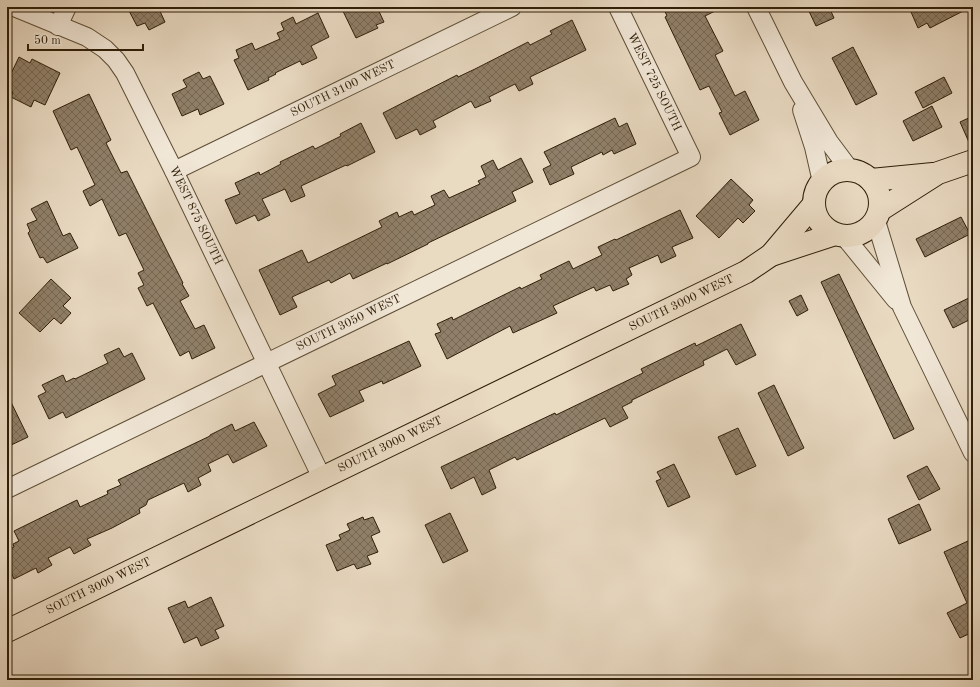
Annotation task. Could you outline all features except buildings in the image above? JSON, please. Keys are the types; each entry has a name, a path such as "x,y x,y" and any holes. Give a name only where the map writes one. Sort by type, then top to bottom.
{"main road":[{"path":"871,180 938,173 973,160"},
{"path":"878,216 881,202 876,186 871,180 858,172 850,170 840,171 830,175 822,182 815,196 814,204 816,214 820,222 827,229 840,235 854,236 870,228 878,216 938,173"},
{"name":"SOUTH 3000 WEST","path":"7,631 737,277 771,255 814,204"},
{"name":"SOUTH 3000 WEST","path":"771,255 840,235"}],"street":[{"name":"WEST 875 SOUTH","path":"14,7 87,37 116,60 125,73 322,478"},
{"path":"58,26 67,7"},
{"name":"SOUTH 3100 WEST","path":"174,171 512,7"},
{"name":"WEST 725 SOUTH","path":"618,7 691,157"},
{"path":"756,7 792,82 829,142 850,170"},
{"path":"792,82 814,147 822,182"},
{"name":"SOUTH 3050 WEST","path":"7,489 691,157"},
{"path":"878,216 902,307 973,453"},
{"path":"840,235 902,307"}]}
